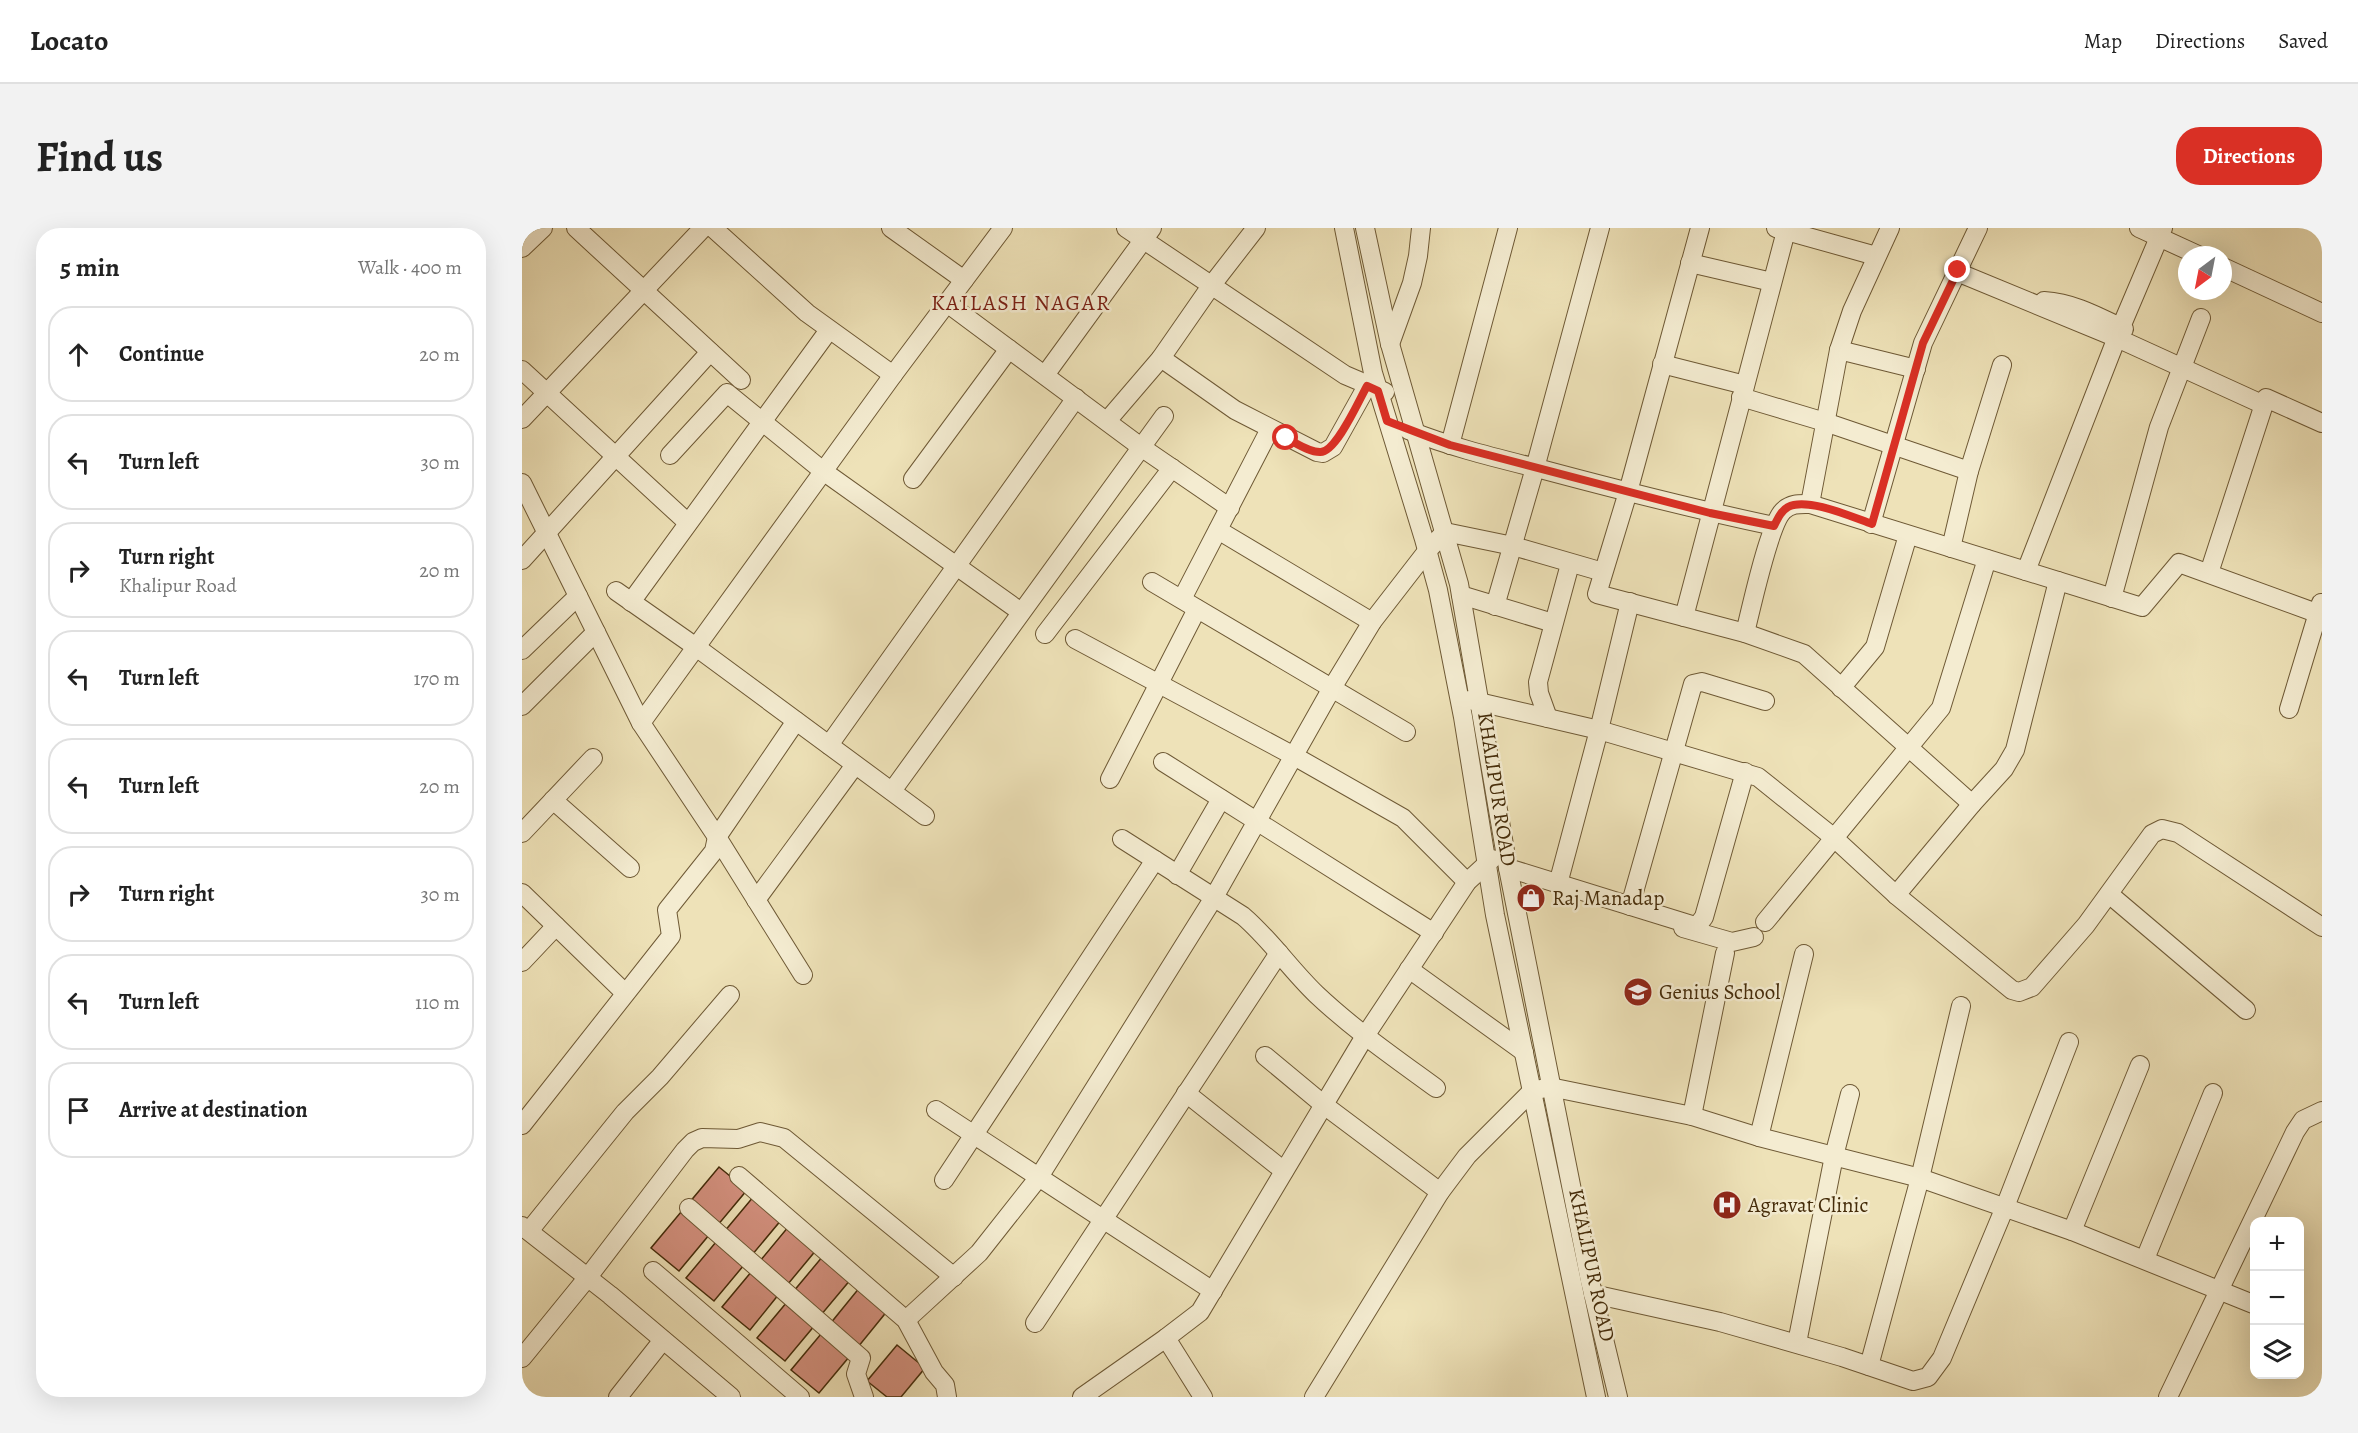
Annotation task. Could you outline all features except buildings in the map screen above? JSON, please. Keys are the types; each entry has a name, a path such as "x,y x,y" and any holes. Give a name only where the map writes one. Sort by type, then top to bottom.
{"street":[{"path":"522,248 543,228"},
{"path":"576,228 741,381"},
{"path":"522,419 703,228"},
{"path":"713,228 807,313 893,375"},
{"path":"891,228 964,280"},
{"path":"641,723 893,375 1003,228"},
{"path":"1126,228 1147,234 1211,286 1345,375 1373,389 1405,397"},
{"path":"1107,421 1161,358 1211,286 1256,228"},
{"name":"KHALIPUR ROAD","path":"1344,228 1370,362 1373,389 1387,421 1427,550 1460,698 1486,864 1596,1397"},
{"name":"KHALIPUR ROAD","path":"1365,228 1390,344 1461,595 1504,848 1550,1087 1593,1294 1618,1397"},
{"path":"1390,344 1412,283 1421,228"},
{"path":"1450,445 1508,228"},
{"path":"1495,606 1600,228"},
{"path":"1700,228 1628,492 1597,594 1745,633 1804,654 1972,804"},
{"path":"1810,504 1839,350 1852,311 1890,228"},
{"path":"1872,524 1923,343 1978,228"},
{"path":"2139,228 2161,232 2184,246"},
{"path":"1684,617 1772,282 1780,229 1876,256"},
{"path":"2026,571 2161,232"},
{"path":"1044,375 1147,234"},
{"path":"1690,263 1772,282"},
{"path":"1958,271 2021,297 2080,308 2119,333 2184,362 2264,405"},
{"path":"2232,271 2322,313"},
{"path":"947,303 1142,447 1230,508"},
{"path":"2112,598 2159,427 2201,318"},
{"path":"829,330 688,523 623,596 925,816"},
{"path":"914,479 1009,349"},
{"path":"1839,350 1916,369"},
{"path":"522,560 711,352"},
{"path":"1161,358 1235,410 1317,452 1328,450 1338,439 1373,389"},
{"path":"1662,364 1969,471"},
{"path":"1951,548 1969,471 2002,365"},
{"path":"522,370 688,523"},
{"path":"670,454 727,393 824,471 1021,612"},
{"path":"828,745 1076,398"},
{"path":"2209,573 2266,398 2322,423"},
{"path":"892,791 1164,416"},
{"path":"1387,421 1450,445 1710,513 1774,526"},
{"path":"1110,779 1159,684 1218,530 1270,429"},
{"path":"1045,634 1172,468"},
{"path":"522,483 526,505 547,534 641,723 717,837 803,975"},
{"path":"1745,633 1774,526 1786,508 1799,504 1810,504 2142,607 2179,563 2321,610 2289,709"},
{"path":"1218,530 1372,622"},
{"path":"906,1320 979,1253 1039,1178 1214,899 1332,688 1372,622 1427,550 1445,532 1513,546 1604,572"},
{"path":"1841,687 1875,646 1908,535"},
{"path":"1765,922 1941,708 1987,559"},
{"path":"1548,718 1539,693 1538,682 1570,564"},
{"path":"1896,895 2004,769 2015,750 2058,581"},
{"path":"1152,582 1406,732"},
{"path":"1461,595 1553,623"},
{"path":"522,651 578,596"},
{"path":"1558,884 1630,602"},
{"path":"523,704 596,632"},
{"path":"1075,639 1294,756 1403,818 1467,882"},
{"path":"1630,906 1691,688 1696,683 1702,682 1766,701"},
{"path":"1460,698 1599,730 1745,772 1768,784 1833,837 1896,895 2004,984 2019,992 2032,987 2086,925 2152,834 2162,829 2178,833 2322,927"},
{"path":"522,1125 671,936 667,910 714,851 717,837 796,721"},
{"path":"522,834 593,758"},
{"path":"1163,762 1434,933"},
{"path":"756,900 855,765"},
{"path":"1509,874 1558,884 1698,925 1701,922 1745,772"},
{"path":"1177,875 1221,799"},
{"path":"553,800 630,868"},
{"path":"1122,839 1243,916 1258,929 1316,993 1365,1036 1436,1088"},
{"path":"1082,1397 1200,1312 1365,1036 1467,882 1504,848"},
{"path":"944,1180 1155,860"},
{"path":"1509,874 1732,942 1754,938"},
{"path":"522,893 625,993"},
{"path":"2109,894 2246,1010"},
{"path":"522,962 556,926"},
{"path":"1035,1323 1279,953"},
{"path":"1692,1116 1725,953"},
{"path":"1759,1137 1804,954"},
{"path":"1409,969 1524,1052"},
{"path":"730,995 660,1077 625,1112 526,1229 588,1277 731,1397"},
{"path":"1869,1366 1920,1178 1961,1006"},
{"path":"1593,1294 1720,1322 1797,1343 1913,1381 1928,1377 1942,1358 2005,1207 2069,1042"},
{"path":"1265,1056 1324,1105 1440,1192"},
{"path":"2072,1231 2140,1065"},
{"path":"1314,1397 1440,1192 1467,1156 1532,1091 1550,1087 1692,1116 1759,1137 1920,1178 2072,1231 2250,1303"},
{"path":"1186,1093 1284,1172"},
{"path":"2145,1259 2213,1093"},
{"path":"1797,1343 1834,1156 1850,1094"},
{"path":"936,1110 1213,1291"},
{"path":"2168,1397 2295,1132 2304,1120 2322,1112"},
{"path":"522,1358 693,1142 702,1138 738,1139 760,1132 784,1138 954,1278"},
{"path":"739,1176 906,1320 934,1372 945,1385 947,1397"},
{"path":"689,1208 861,1358 856,1374 864,1397"},
{"path":"653,1271 800,1397"},
{"path":"1166,1338 1203,1397"},
{"path":"618,1397 663,1340"}],"place":[{"name":"Raj Manadap","path":"1531,898"},
{"name":"Genius School","path":"1638,992"},
{"name":"Agravat Clinic","path":"1727,1205"}],"district":[{"name":"KAILASH NAGAR","path":"1021,302"}],"route":[{"path":"1286,438 1317,452 1323,453 1333,447 1367,386 1378,391 1387,421 1450,445 1710,513 1774,526 1786,508 1799,504 1810,504 1872,524 1923,343 1958,270"}]}
